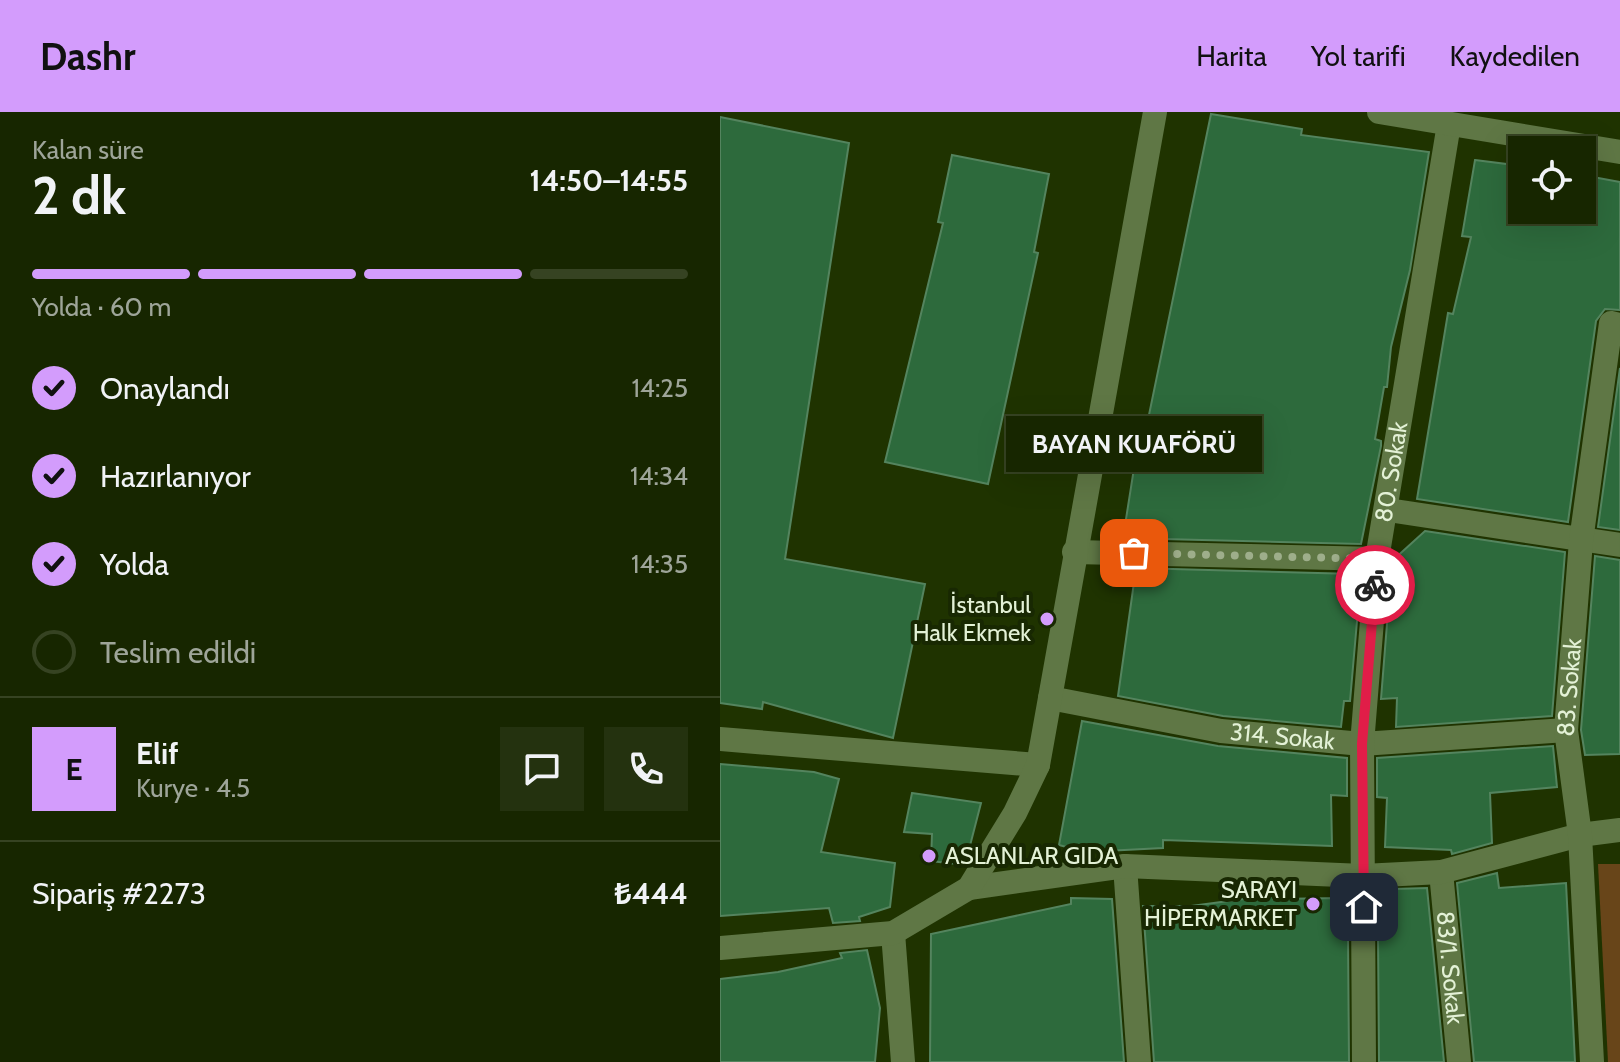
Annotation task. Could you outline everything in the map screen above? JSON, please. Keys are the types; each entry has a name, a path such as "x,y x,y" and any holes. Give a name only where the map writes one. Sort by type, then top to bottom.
{"street":[{"path":"969,888 1015,813 1038,765 1155,112"},
{"path":"1379,112 1620,152"},
{"name":"80. Sokak","path":"1364,1062 1362,744 1377,559 1388,510 1449,124"},
{"name":"83. Sokak","path":"1592,1062 1580,835 1566,730 1581,541 1611,323 1620,325"},
{"path":"1388,510 1620,545"},
{"path":"1074,552 1377,559"},
{"name":"314. Sokak","path":"1050,698 1221,731 1362,744 1566,730"},
{"path":"720,739 1038,765"},
{"path":"720,948 893,933 969,888 1125,866 1363,876 1441,872 1580,835 1620,830"},
{"path":"1125,866 1139,1062"},
{"name":"83/1. Sokak","path":"1441,872 1459,1062"},
{"path":"893,933 903,1062"}],"shaded area":[{"path":"1598,864 1620,864 1620,1062 1608,1062"}],"building":[{"path":"1211,114 1302,129 1301,135 1429,152 1410,270 1391,347 1387,387 1384,387 1375,439 1381,441 1381,446 1361,544 1123,538 1138,443 1143,444"},
{"path":"720,117 849,143 785,559 925,584 893,738 763,702 762,709 720,703"},
{"path":"952,155 1049,174 1034,252 1038,253 988,484 885,462 943,223 938,222"},
{"path":"1475,160 1508,164 1508,224 1596,224 1596,178 1620,182 1620,310 1605,309 1596,321 1568,522 1417,499 1448,313 1453,314 1471,237 1462,236"},
{"path":"1620,368 1620,530 1598,527"},
{"path":"1425,531 1565,552 1552,716 1396,727 1397,698 1381,699 1392,561"},
{"path":"1595,556 1620,560 1620,754 1585,755 1581,730"},
{"path":"1136,568 1355,574 1352,594 1360,587 1350,701 1344,701 1341,727 1223,716 1118,696"},
{"path":"1082,721 1218,746 1347,758 1347,796 1331,795 1332,846 1163,840 1163,848 1085,852 1059,845"},
{"path":"1553,746 1557,787 1490,793 1492,843 1452,854 1451,850 1385,847 1387,798 1377,797 1377,758"},
{"path":"720,764 814,772 839,779 821,852 895,863 890,907 859,917 860,921 833,923 829,908 720,916"},
{"path":"912,793 981,803 965,865 931,861 932,834 904,832"},
{"path":"1497,873 1499,888 1566,883 1575,1062 1474,1062 1457,883"},
{"path":"1427,888 1444,1062 1379,1062 1378,933 1391,932 1393,889"},
{"path":"1273,895 1273,899 1341,898 1339,935 1348,934 1349,1062 1154,1062 1143,906 1191,906"},
{"path":"1071,898 1112,899 1124,1062 930,1062 931,934 1071,904"},
{"path":"867,950 880,1008 875,1062 720,1062 720,979 778,972 842,958 840,953"}],"way so far":[{"path":"1134,553 1377,559 1375,585"}],"place":[{"name":"BAYAN KUAFÖRÜ","path":"1134,553"},
{"name":"İstanbul Halk Ekmek","path":"1047,619"},
{"name":"ASLANLAR GIDA","path":"929,856"},
{"name":"SARAYI HİPERMARKET","path":"1313,904"}],"route":[{"path":"1364,907 1362,744 1375,585"}]}
